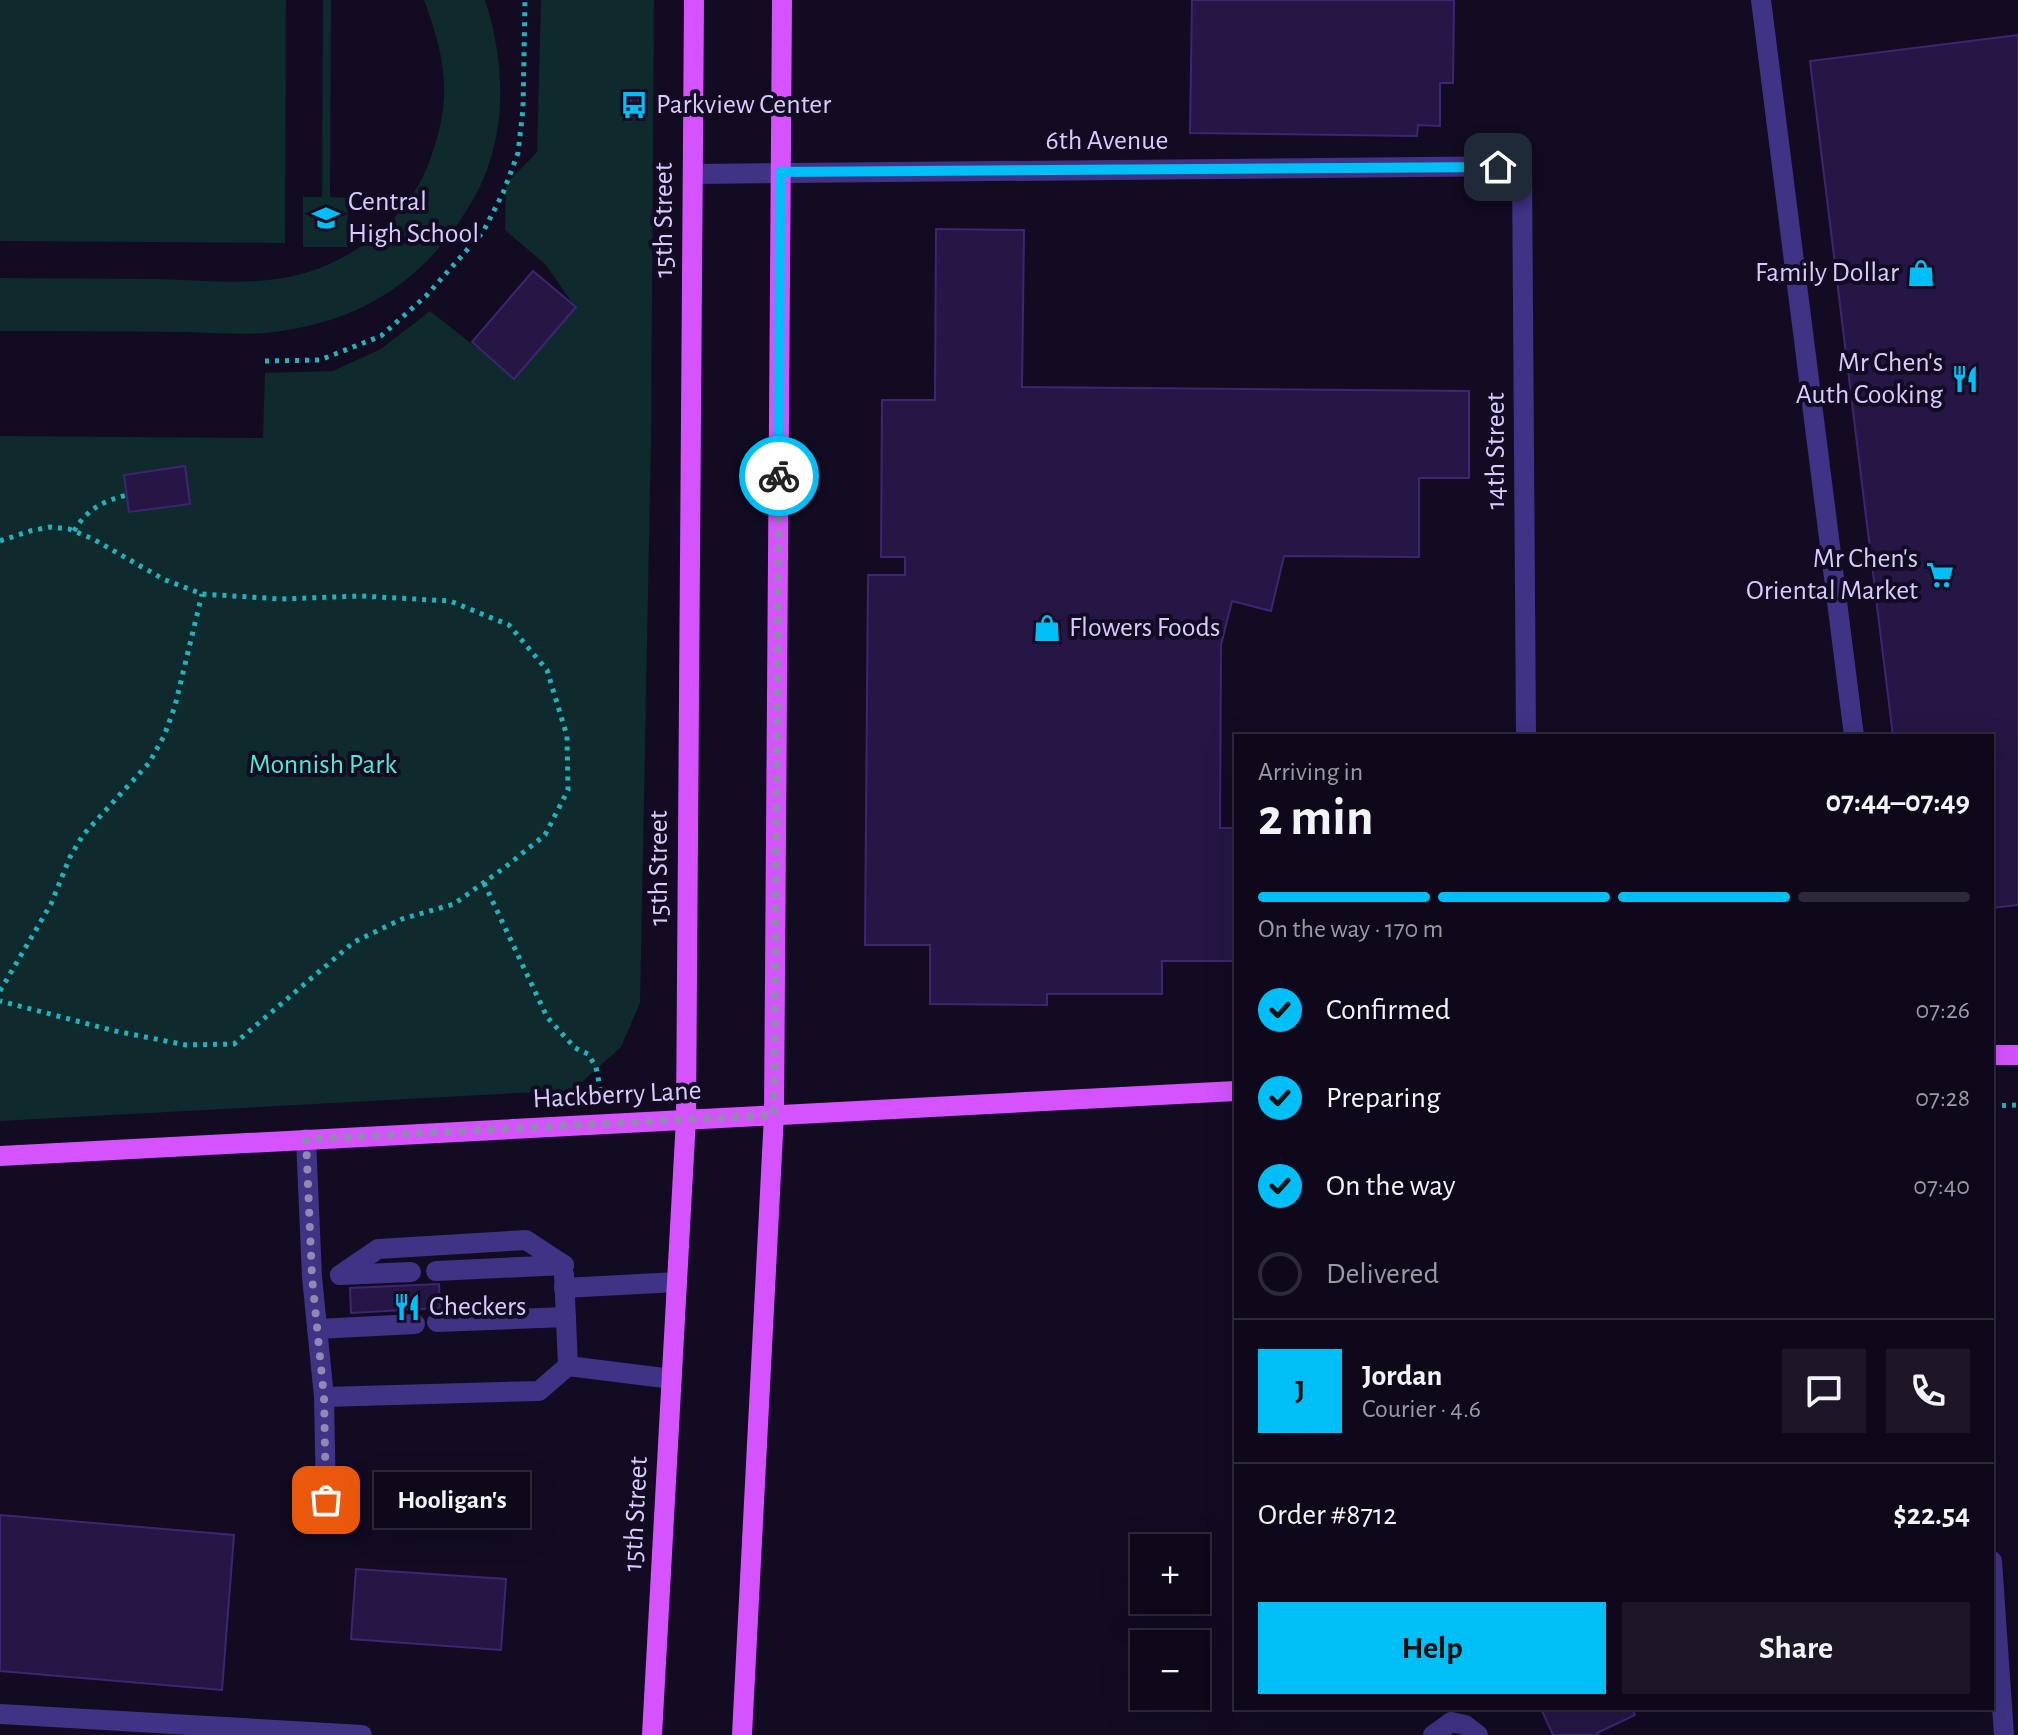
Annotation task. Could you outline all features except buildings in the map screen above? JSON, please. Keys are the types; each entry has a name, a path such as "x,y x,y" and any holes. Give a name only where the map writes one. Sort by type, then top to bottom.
{"main road":[{"name":"15th Street","path":"652,1735 686,1119 694,0"},
{"path":"742,1735 774,1115 782,0"},
{"path":"1994,1055 2018,1055"},
{"name":"Hackberry Lane","path":"0,1156 1234,1091"}],"street":[{"path":"1761,0 1854,734"},
{"name":"6th Avenue","path":"693,174 1522,166"},
{"name":"14th Street","path":"1522,166 1526,734"},
{"path":"306,1139 312,1277 324,1397 326,1500"},
{"path":"340,1275 378,1249 526,1240 564,1265"},
{"path":"436,1271 564,1265"},
{"path":"564,1265 568,1366"},
{"path":"312,1277 411,1272"},
{"path":"564,1288 677,1282"},
{"path":"437,1322 566,1317"},
{"path":"317,1329 415,1324"},
{"path":"324,1397 539,1391 568,1366 672,1379"},
{"path":"1994,1590 2004,1735"},
{"path":"0,1714 362,1735"},
{"path":"1433,1735 1451,1722 1465,1725 1478,1735"}],"path":[{"path":"265,361 320,360 381,336 426,296 483,232 503,193 518,153 523,109 525,0"},
{"path":"74,531 92,508 127,495"},
{"path":"0,541 50,527 74,531 93,539 163,579 202,594 282,599 361,596 450,601 509,625 547,670 567,736 568,790 545,835 484,883 454,904 402,919 354,942 234,1044 186,1045 115,1031 0,1001"},
{"path":"0,991 51,904 70,857 83,835 149,763 164,736 175,706 202,594"},
{"path":"484,883 547,1017 575,1048 588,1054 596,1067 600,1088"},
{"path":"1994,1106 2018,1105"}],"green space":[{"path":"0,0 286,0 285,243 0,241"},
{"path":"323,0 331,0 330,197 348,198 347,247 303,247 303,197 322,197"},
{"path":"424,0 485,0 497,52 500,105 491,156 470,205 452,232 411,276 363,307 306,327 274,332 0,331 0,278 268,280 318,268 364,244 402,209 417,188 436,142 444,101 444,82 438,43"},
{"name":"Monnish Park","path":"541,0 654,0 651,440 640,1003 621,1047 573,1090 0,1121 0,436 263,438 265,373 333,371 381,349 430,311 515,378 575,307 546,265 505,230 506,184 537,152"}],"way so far":[{"path":"326,1500 324,1397 312,1277 306,1139 774,1115 779,476"}],"place":[{"name":"Parkview Center","path":"634,105"},
{"name":"Central High School","path":"326,218"},
{"name":"Family Dollar","path":"1921,273"},
{"name":"Mr Chen's Auth Cooking","path":"1965,379"},
{"name":"Mr Chen's Oriental Market","path":"1940,575"},
{"name":"Flowers Foods","path":"1047,628"},
{"name":"Checkers","path":"407,1307"},
{"name":"Hooligan's","path":"326,1500"}],"route":[{"path":"779,476 780,172 1498,167"}]}
